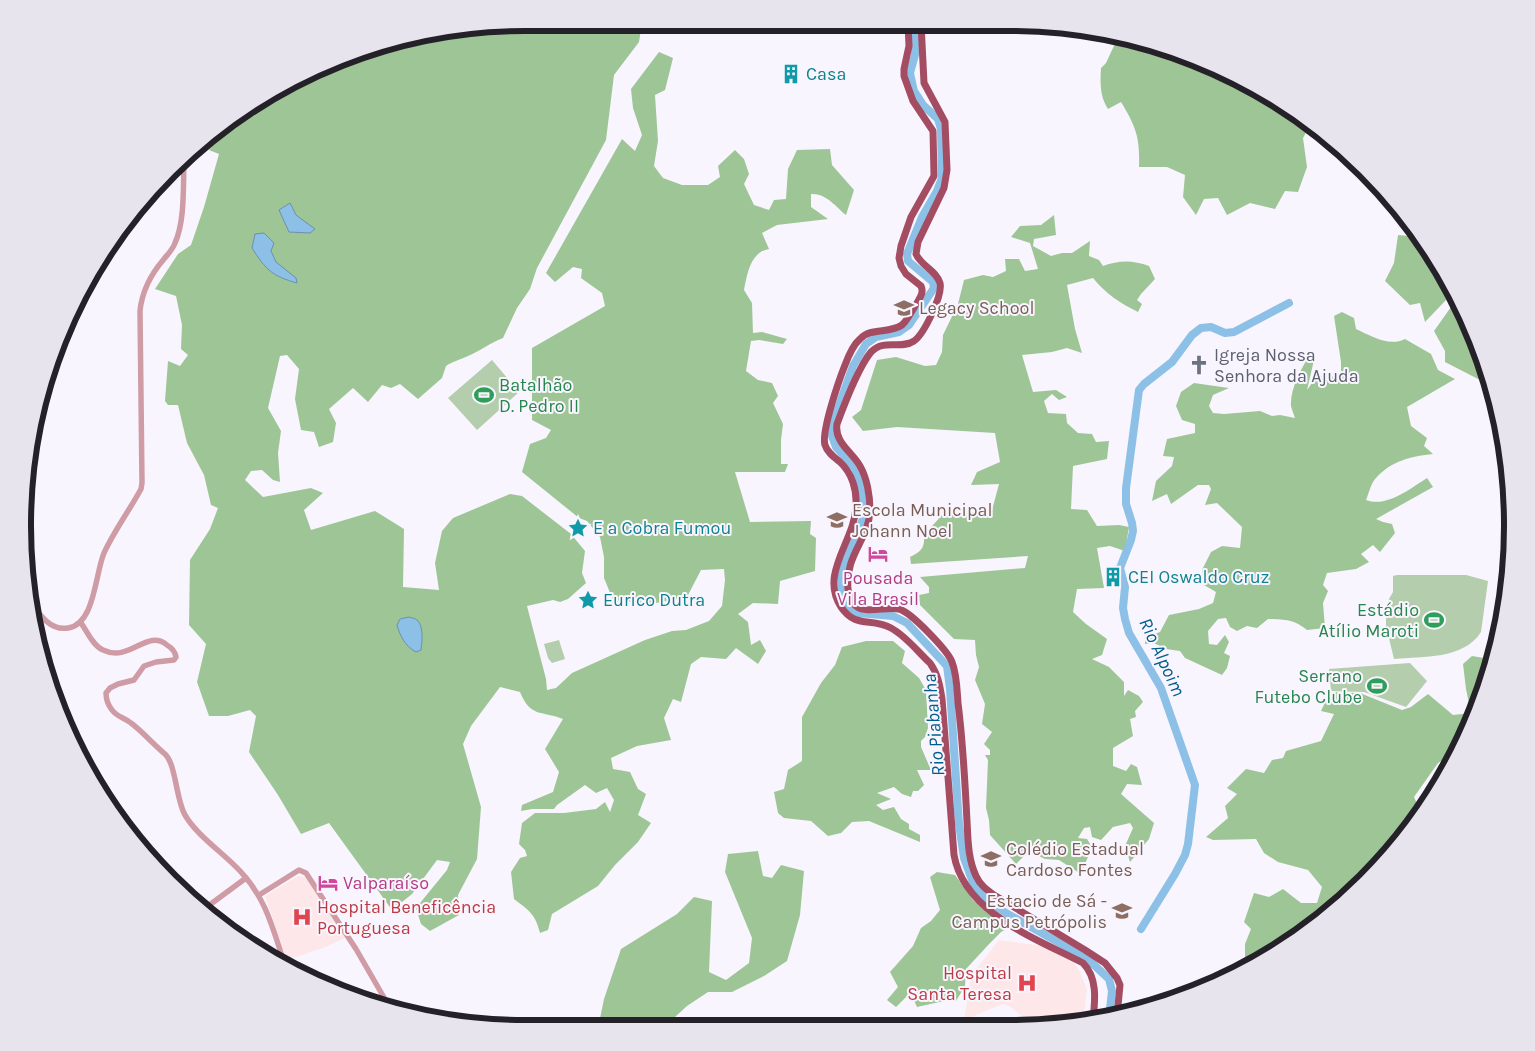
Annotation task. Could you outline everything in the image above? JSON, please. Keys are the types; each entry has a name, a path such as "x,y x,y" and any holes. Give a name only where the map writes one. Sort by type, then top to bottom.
{"main road":[{"path":"908,31 909,46 904,76 913,101 933,131 934,176 911,217 899,253 901,266 906,274 920,283 922,294 902,324 892,329 874,330 860,338 845,366 829,414 824,437 826,447 847,469 851,477 856,502 853,523 836,567 837,600 843,610 857,621 871,621 892,628 930,663 938,677 942,699 954,855 958,871 965,884 983,904 1018,930 1083,963 1090,972 1095,992 1094,1012"},
{"path":"921,31 924,83 945,122 947,170 944,188 918,242 916,254 923,264 935,274 941,290 933,310 915,340 906,343 882,344 868,356 841,413 836,430 842,444 861,467 869,501 869,518 848,571 849,596 853,604 863,610 891,608 904,611 947,652 952,662 961,723 969,851 974,870 981,884 994,895 1105,964 1117,978 1120,986 1118,1007"},
{"path":"881,330 882,344"},
{"path":"870,609 871,621"}],"street":[{"path":"39,613 52,625 64,629 81,623 90,605 104,553 141,489 140,311 142,294 162,260 175,245 178,237 181,222 184,169"},
{"path":"81,623 95,643 104,651 118,654 150,640 158,639 175,653 176,657 174,660 156,662 144,666 132,681 110,688 106,692 106,698 114,712 132,723 167,756 185,815 246,878 259,895 265,905 282,956"},
{"path":"259,895 299,870 306,873 326,902 385,999"},
{"path":"209,905 246,878"}],"shaded area":[{"name":"Hospital Beneficência Portuguesa","path":"298,876 306,877 345,938 326,947 289,959 286,958 265,896"},
{"name":"Hospital Santa Teresa","path":"999,940 1043,946 1072,959 1080,972 1087,989 1084,1014 1026,1019 1011,1007 1003,1004 964,1020 971,976"}],"green space":[{"path":"641,31 639,42 614,75 606,140 537,268 530,289 517,308 503,338 446,366 442,378 418,399 400,384 391,388 382,385 368,402 353,388 329,409 336,423 333,442 319,447 314,432 301,430 295,399 299,369 287,355 280,356 268,408 281,431 278,453 280,482 273,480 262,470 251,471 245,480 263,497 311,488 323,493 304,510 311,530 375,511 404,529 403,587 439,590 435,563 442,531 453,518 510,494 522,496 571,534 585,551 582,573 586,583 568,599 560,602 553,600 527,606 546,679 547,690 556,688 572,673 645,640 672,631 686,630 709,621 722,606 725,580 724,569 701,570 687,597 651,604 613,600 604,578 604,557 600,537 587,521 579,518 522,472 530,444 546,438 551,430 532,420 532,348 605,306 602,293 581,278 582,269 573,267 555,282 546,273 622,139 635,151 642,135 633,108 631,89 659,52 673,58 665,90 655,95 658,141 654,166 663,178 682,185 708,185 720,177 718,166 735,150 744,159 749,174 744,184 754,205 769,210 774,200 786,199 788,169 797,150 830,149 832,165 854,190 846,215 826,198 811,194 811,207 828,219 777,225 762,233 769,249 758,255 750,265 744,290 752,303 753,333 762,332 787,339 783,344 759,340 751,341 746,371 758,380 772,383 778,396 773,403 783,424 781,464 788,464 785,472 735,472 750,522 811,521 810,534 816,538 815,571 780,581 778,604 753,603 738,614 748,622 751,645 760,640 766,651 758,664 736,648 726,659 701,657 691,664 681,702 673,699 664,718 671,740 637,746 611,758 613,769 630,772 638,789 646,794 638,815 651,823 638,842 615,865 598,886 552,914 548,930 540,933 531,913 514,899 511,872 520,858 527,856 525,850 519,844 522,823 535,813 564,813 596,809 605,802 610,812 614,800 607,788 596,793 585,785 554,809 521,811 522,805 553,792 559,772 545,749 563,719 532,710 520,692 500,687 471,726 463,744 481,807 477,859 458,895 459,915 430,931 421,924 416,908 447,870 450,862 437,860 412,894 392,910 329,823 301,834 249,752 256,716 250,710 228,716 209,716 197,682 206,644 189,625 190,560 210,529 218,508 211,505 204,475 187,443 178,405 168,405 165,401 168,361 180,366 188,355 181,349 182,325 176,296 155,289 178,254 191,245 219,154 209,150 225,133 278,97 336,69 398,48 461,35 493,32"},
{"path":"1115,43 1168,57 1228,82 1257,97 1284,115 1307,131 1303,138 1307,167 1298,192 1285,191 1275,209 1250,203 1227,215 1218,198 1204,199 1196,215 1183,197 1185,175 1167,167 1139,167 1138,140 1130,118 1121,102 1108,109 1103,100 1101,68 1106,63"},
{"path":"1054,215 1056,235 1034,239 1033,246 1051,256 1072,253 1090,241 1089,256 1099,260 1103,266 1126,262 1143,264 1149,266 1155,279 1137,300 1142,304 1138,312 1114,298 1093,278 1067,285 1075,329 1082,353 1067,348 1052,352 1022,355 1033,392 1056,390 1067,397 1059,400 1052,394 1044,401 1048,413 1066,414 1067,423 1078,433 1092,434 1096,442 1109,441 1107,459 1073,466 1071,509 1087,510 1097,526 1119,525 1129,527 1125,551 1110,546 1097,548 1104,588 1077,589 1073,612 1107,639 1102,655 1092,659 1109,667 1124,682 1124,696 1128,690 1139,696 1143,702 1135,711 1136,717 1130,719 1133,736 1113,748 1113,766 1126,771 1131,764 1137,767 1142,785 1127,784 1121,794 1154,823 1149,839 1130,862 1125,846 1133,828 1130,823 1113,827 1101,840 1092,837 1090,827 1084,828 1078,838 1087,839 1092,847 1081,874 1059,860 1045,859 1029,851 1016,864 990,835 986,808 988,760 985,755 990,755 990,750 984,744 992,732 982,724 985,704 975,680 979,667 975,640 954,639 920,605 919,595 929,593 929,587 920,577 1025,568 1028,556 911,564 910,557 921,549 924,543 924,535 942,515 978,512 991,514 999,484 971,485 977,472 1000,462 995,433 897,427 863,431 852,417 861,410 877,360 896,357 925,366 936,365 942,352 943,335 958,304 964,280 983,275 993,277 1006,271 1005,259 1019,259 1025,271 1038,269 1030,243 1011,237 1020,226 1041,225"},
{"path":"1398,235 1410,236 1438,278 1448,298 1425,322 1420,303 1410,305 1385,281 1394,263"},
{"path":"1452,306 1466,336 1478,367 1481,378 1480,380 1445,362 1445,351 1434,331"},
{"path":"1342,312 1354,318 1356,329 1368,335 1380,340 1393,342 1405,339 1431,354 1438,370 1455,379 1407,407 1411,426 1427,438 1424,446 1433,454 1402,460 1388,467 1374,480 1366,500 1374,502 1390,499 1427,478 1433,487 1376,519 1392,524 1395,533 1380,552 1373,545 1361,554 1369,562 1356,569 1327,573 1323,585 1328,591 1323,603 1325,628 1307,630 1293,622 1268,619 1257,628 1247,626 1237,631 1230,627 1226,618 1218,619 1208,631 1209,644 1217,645 1225,635 1229,642 1224,653 1230,656 1227,668 1222,675 1185,658 1180,651 1166,649 1154,643 1145,644 1145,637 1160,632 1169,615 1199,609 1213,603 1216,592 1204,585 1202,570 1211,552 1222,546 1240,548 1242,527 1217,503 1205,505 1211,489 1209,485 1198,485 1171,504 1167,494 1152,501 1156,481 1172,466 1174,457 1163,456 1167,439 1195,433 1195,424 1182,420 1176,406 1181,392 1194,383 1229,388 1213,395 1209,406 1213,413 1260,411 1272,416 1280,415 1295,418 1291,406 1292,393 1309,356 1314,360 1307,390 1317,376 1341,377 1341,362 1334,316"},
{"name":"Batalhão D. Pedro II","path":"492,360 519,392 477,430 448,398"},
{"name":"Estádio Atílio Maroti","path":"1466,575 1488,581 1481,632 1464,648 1453,652 1430,657 1394,659 1386,626 1386,615 1389,599 1393,592 1393,576"},
{"path":"559,640 565,659 552,663 548,658 544,644"},
{"path":"866,641 893,641 905,651 902,663 919,678 926,690 928,728 925,737 921,741 921,747 931,770 917,770 924,785 918,791 913,791 911,797 902,794 894,787 877,793 891,799 876,805 883,810 894,807 901,819 909,824 909,829 920,835 920,842 869,821 852,822 841,833 828,836 811,821 784,818 778,813 774,792 784,789 788,770 802,761 802,717 821,683 835,665 842,647"},
{"path":"1472,656 1485,658 1470,706 1466,689 1463,664"},
{"name":"Serrano Futebo Clube","path":"1410,663 1427,681 1406,707 1364,692 1331,691 1329,669"},
{"path":"1330,692 1360,693 1402,710 1411,707 1428,694 1453,715 1467,713 1446,758 1438,763 1414,797 1417,804 1381,851 1359,875 1310,918 1245,960 1245,944 1251,929 1244,922 1254,893 1269,897 1283,889 1301,903 1317,903 1322,887 1308,870 1278,862 1264,853 1256,839 1213,840 1206,837 1228,818 1225,806 1237,794 1227,788 1246,769 1264,773 1272,760 1283,758 1286,751 1321,741 1334,714 1321,711"},
{"path":"758,851 763,876 772,878 781,865 804,871 800,915 787,961 764,976 732,992 708,992 687,1006 672,1020 600,1020 604,999 621,949 677,914 694,897 712,901 709,972 726,980 749,963 752,938 725,872 728,854"},
{"path":"937,872 955,875 974,901 1010,927 1001,932 966,969 965,986 956,1001 944,1001 917,1007 912,996 909,994 896,1007 887,1000 898,987 890,972 913,946 921,928 931,921 940,910 930,877"}],"water":[{"path":"290,203 296,215 315,229 310,233 289,232 279,210"},
{"path":"264,233 274,243 271,251 276,262 296,278 297,283 275,275 257,256 252,248 255,234"},
{"path":"409,617 417,620 422,630 421,650 416,652 404,640 397,625 400,619"}],"waterway":[{"name":"Rio Piabanha","path":"916,31 915,55 910,73 914,91 923,105 938,119 941,129 942,178 922,217 907,254 908,261 933,282 934,288 909,325 899,332 876,337 866,344 853,366 832,425 832,436 836,447 855,468 861,488 864,516 841,574 842,590 847,606 858,613 893,616 907,623 947,666 959,824 964,858 974,885 984,898 1006,913 1092,963 1109,979 1112,991 1110,1009"},
{"name":"Rio Alpoim","path":"1141,929 1185,855 1195,785 1161,688 1129,633 1123,608 1125,587 1120,568 1133,531 1126,504 1126,488 1139,390 1172,362 1192,335 1201,328 1211,327 1225,333 1234,332 1289,303"}],"place":[{"name":"Casa","path":"791,74"},
{"name":"Legacy School","path":"904,308"},
{"name":"Igreja Nossa Senhora da Ajuda","path":"1199,365"},
{"name":"Batalhão D. Pedro II","path":"484,395"},
{"name":"Escola Municipal Johann Noel","path":"837,520"},
{"name":"E a Cobra Fumou","path":"578,528"},
{"name":"Pousada Vila Brasil","path":"878,554"},
{"name":"CEI Oswaldo Cruz","path":"1113,577"},
{"name":"Eurico Dutra","path":"588,600"},
{"name":"Estádio Atílio Maroti","path":"1434,620"},
{"name":"Serrano Futebo Clube","path":"1377,686"},
{"name":"Colédio Estadual Cardoso Fontes","path":"991,859"},
{"name":"Valparaíso","path":"328,883"},
{"name":"Estacio de Sá - Campus Petrópolis","path":"1122,911"},
{"name":"Hospital Beneficência Portuguesa","path":"302,917"},
{"name":"Hospital Santa Teresa","path":"1027,983"}]}
